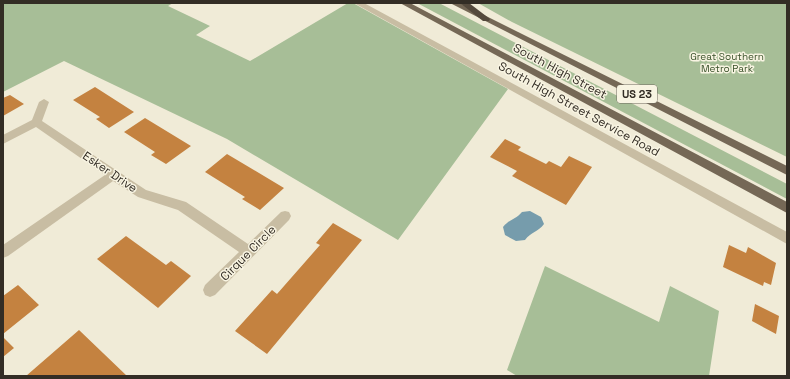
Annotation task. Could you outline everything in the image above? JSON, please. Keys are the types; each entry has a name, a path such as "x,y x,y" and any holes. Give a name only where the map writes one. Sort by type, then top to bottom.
{"highway":[{"path":"464,3 486,19"}],"main road":[{"name":"South High Street","path":"404,3 787,208"},
{"name":"South High Street","path":"454,3 787,170"}],"street":[{"name":"South High Street Service Road","path":"358,3 787,238"},
{"path":"3,140 36,122 44,102"},
{"name":"Esker Drive","path":"36,122 142,194 182,206 249,252"},
{"path":"3,252 114,174"},
{"name":"Cirque Circle","path":"210,290 285,216"}],"green space":[{"path":"3,3 173,3 168,6 210,26 196,35 250,61 348,3 353,3 508,89 398,240 227,139 64,61 3,92"},
{"path":"417,3 439,3 787,184 787,199"},
{"name":"Great Southern Metro Park","path":"478,3 787,3 787,157 512,22"},
{"path":"545,266 659,322 670,286 719,311 709,376 517,376 507,370"}],"water":[{"path":"530,211 541,217 544,224 542,227 525,240 516,241 505,235 503,227 506,224 522,212"}],"building":[{"path":"95,87 134,112 109,128 96,119 100,117 73,100"},
{"path":"10,95 24,104 3,116 3,98"},
{"path":"145,118 191,146 166,164 151,155 155,152 124,132"},
{"path":"505,139 521,147 518,150 546,164 549,161 561,167 569,156 592,167 566,205 512,176 517,171 490,157"},
{"path":"227,154 284,188 260,210 242,199 245,197 205,172"},
{"path":"333,223 362,240 267,354 235,331 272,290 277,294 320,245 316,243"},
{"path":"126,236 166,265 171,261 191,276 158,308 97,259"},
{"path":"729,245 746,253 748,247 776,263 771,285 764,282 763,286 723,267"},
{"path":"18,285 39,305 3,334 3,296"},
{"path":"755,304 779,316 776,334 752,321"},
{"path":"79,330 127,376 26,376"},
{"path":"3,337 14,348 3,357"}]}
